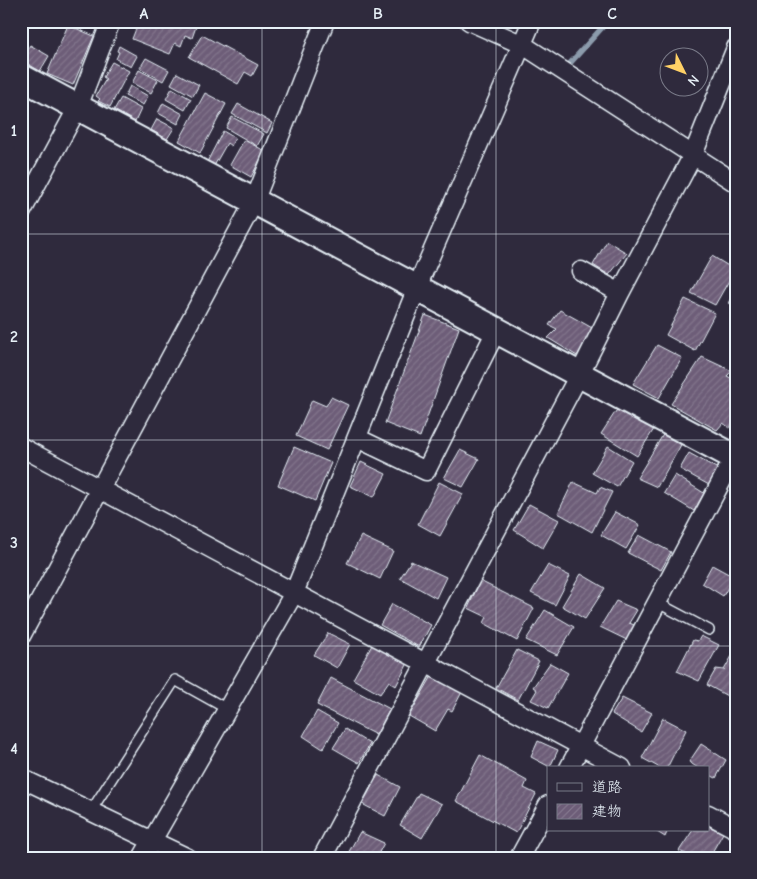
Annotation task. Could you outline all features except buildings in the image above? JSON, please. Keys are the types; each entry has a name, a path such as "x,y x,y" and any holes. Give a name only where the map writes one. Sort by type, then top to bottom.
{"street":[{"path":"21,213 78,107 111,21"},
{"path":"21,636 254,202 325,21"},
{"path":"469,21 523,45 736,183"},
{"path":"142,858 294,593 416,288 532,21"},
{"path":"322,858 693,155 736,48"},
{"path":"21,77 735,457 570,766"},
{"path":"581,271 620,293"},
{"path":"357,438 426,472 496,331"},
{"path":"21,447 618,766"},
{"path":"21,778 188,858"},
{"path":"519,858 547,807"},
{"path":"710,815 736,829"}],"lane":[{"path":"658,603 709,630"},
{"path":"91,811 175,680 227,709"}],"waterway":[{"path":"564,70 608,21"}]}
